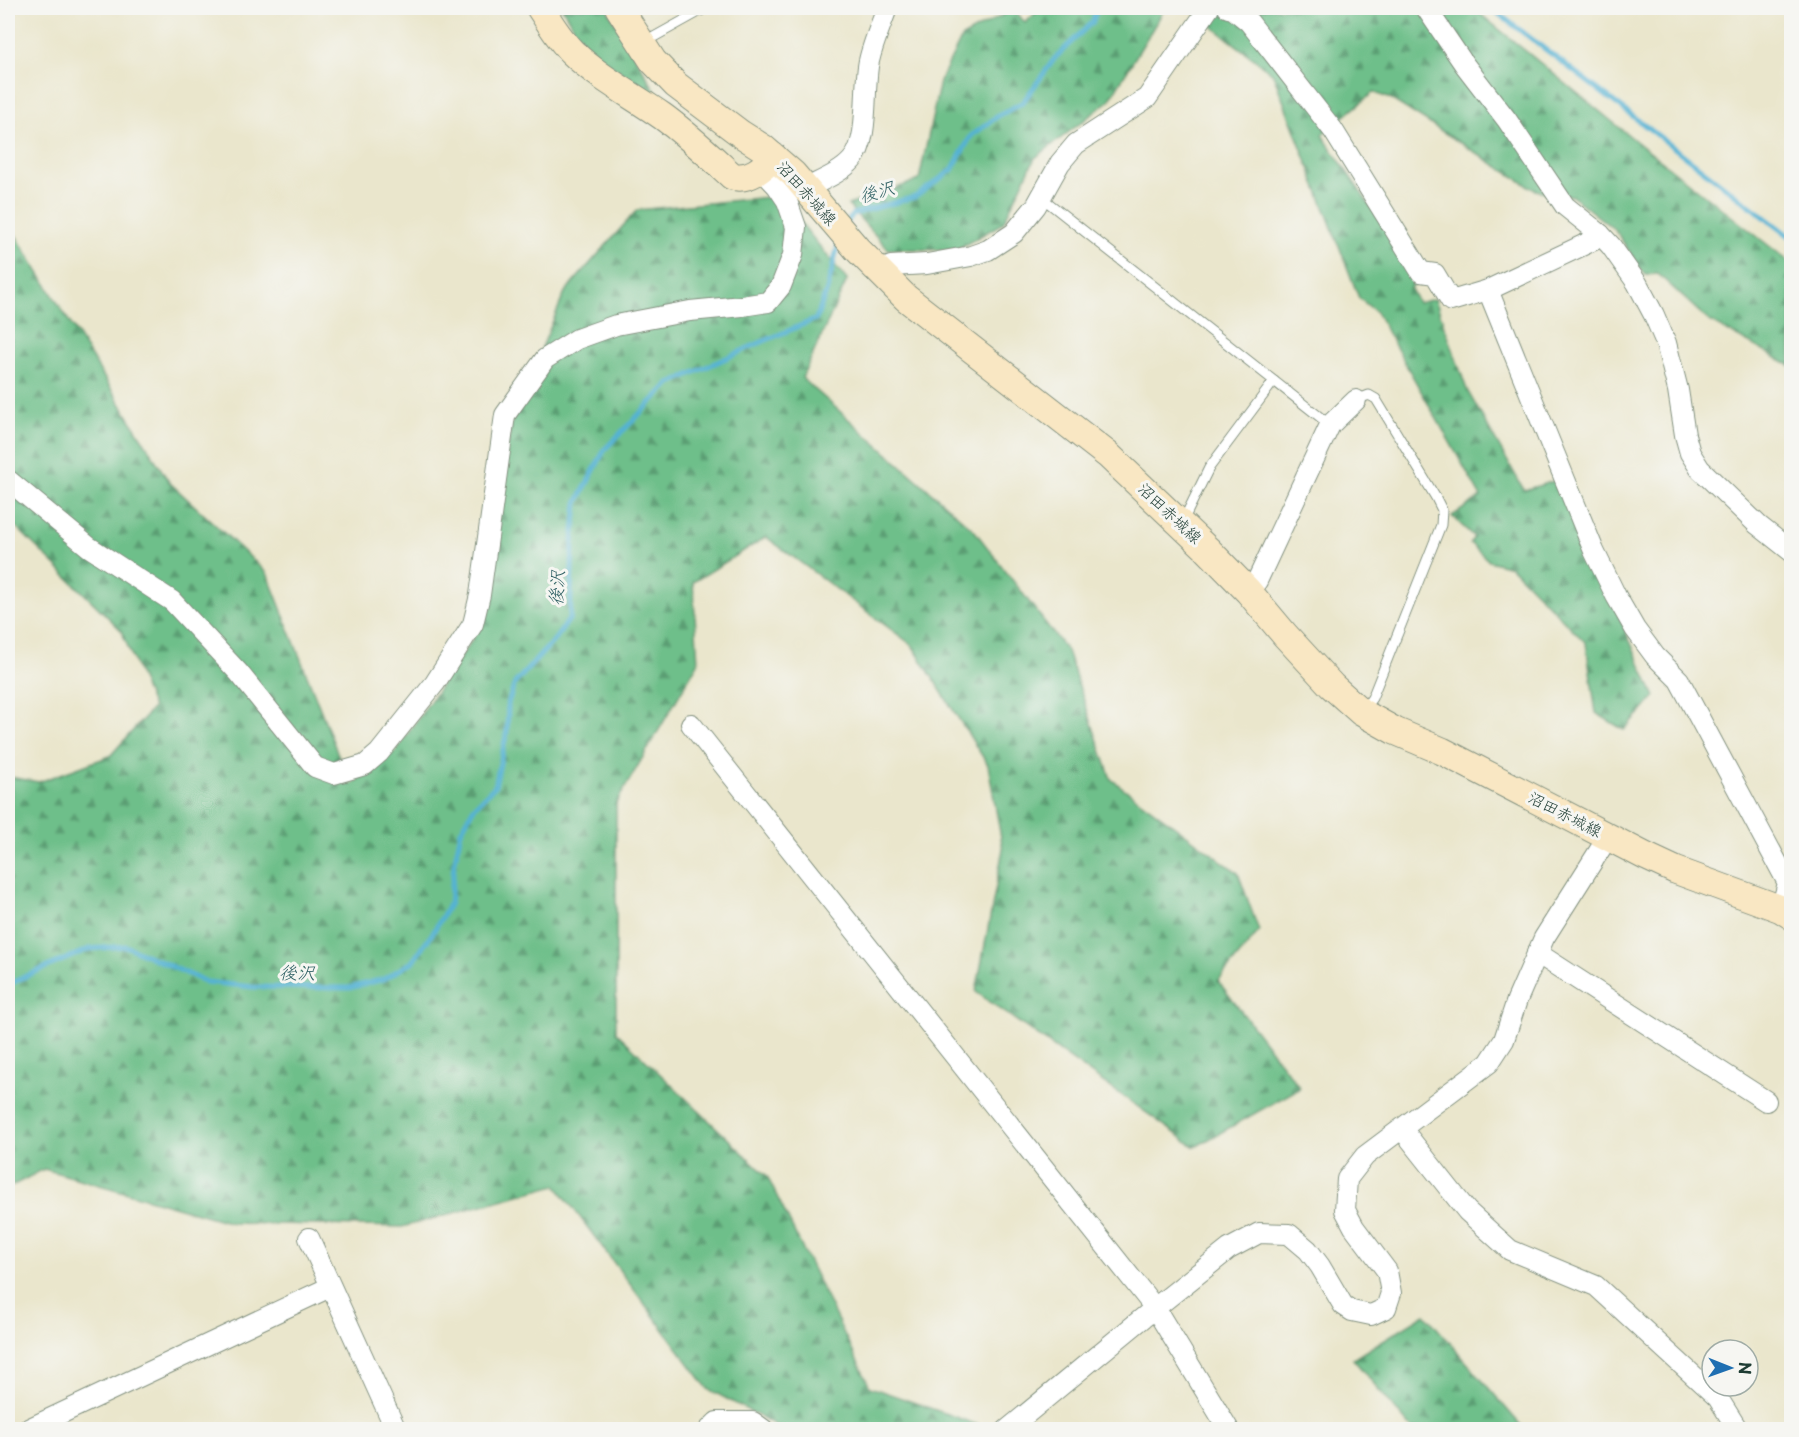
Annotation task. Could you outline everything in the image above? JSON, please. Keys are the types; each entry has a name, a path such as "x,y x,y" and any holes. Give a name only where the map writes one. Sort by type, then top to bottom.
{"main road":[{"path":"540,8 559,37 572,51 601,76 662,116 732,176 747,177 768,163"},
{"name":"沼田赤城線","path":"619,8 653,61 676,85 741,134 768,163 793,174 857,249 906,298 1108,455 1248,591 1317,670 1361,712 1395,731 1442,751 1644,856 1786,913"}],"street":[{"path":"812,198 854,159 857,153 862,136 869,62 887,8"},
{"path":"878,271 891,266 927,264 971,256 988,250 1014,233 1036,206 1060,163 1076,144 1147,98 1209,8"},
{"path":"1228,8 1233,9 1248,22 1333,130 1421,272 1435,274 1451,302 1488,290 1594,240 1600,234"},
{"path":"1426,8 1464,64 1507,120 1565,206 1600,234 1637,283 1666,343 1678,390 1685,435 1690,453 1700,470 1758,525 1791,552"},
{"path":"8,480 89,547 172,601 239,672 315,766 334,774 365,765 379,753 435,683 473,624 480,595 505,415 545,359 577,339 616,325 690,311 768,302 782,286 793,255 796,227 788,201 777,186 768,163"},
{"path":"1488,290 1594,551 1635,629 1655,656 1679,680 1788,883 1786,913"},
{"path":"1248,591 1257,580 1330,426 1356,400"},
{"path":"691,724 1155,1308 1229,1430"},
{"path":"1007,1430 1229,1249 1259,1233 1289,1234 1308,1250 1343,1305 1352,1311 1371,1315 1386,1308 1391,1293 1387,1271 1354,1227 1345,1210 1347,1179 1365,1156 1489,1063 1504,1040 1517,1000 1544,938 1608,837"},
{"path":"1537,953 1766,1101"},
{"path":"1402,1129 1467,1211 1510,1250 1596,1286 1718,1398 1738,1430"},
{"path":"309,1238 396,1430"},
{"path":"26,1430 330,1287"},
{"path":"709,1430 717,1422 729,1421 753,1422 764,1430"}],"lane":[{"path":"642,44 706,8"},
{"path":"1041,197 1330,426"},
{"path":"1181,524 1209,468 1274,381"},
{"path":"1356,400 1370,395 1376,399 1442,510 1441,525 1371,698 1361,712"}],"green space":[{"path":"562,8 607,8 658,96 588,51"},
{"path":"1041,8 1165,8 1109,101 1035,158 1003,223 956,250 888,249 848,205 919,180 940,81 962,37 1014,9 1025,23"},
{"path":"1189,8 1473,8 1642,146 1791,263 1791,366 1709,321 1658,274 1645,275 1615,230 1572,196 1535,190 1394,101 1374,92 1322,135 1421,281 1410,287 1418,303 1435,299 1467,390 1524,490 1558,480 1655,697 1624,730 1596,713 1586,643 1511,567 1489,561 1470,543 1474,537 1452,516 1481,497 1376,312 1359,298 1273,74"},
{"path":"779,196 847,280 802,378 974,530 1067,651 1111,779 1238,873 1259,931 1218,981 1300,1088 1195,1147 976,992 1003,849 988,765 912,645 766,537 693,582 698,663 616,803 616,1032 767,1176 870,1387 986,1429 783,1429 708,1389 556,1185 402,1227 232,1223 44,1169 8,1188 8,777 39,782 110,756 153,708 121,630 8,519 8,223 169,482 267,573 350,785 396,751 479,630 512,420 565,292 637,210"},
{"path":"1425,1314 1524,1429 1412,1429 1353,1359"}],"waterway":[{"name":"後沢","path":"846,224 853,214 915,197 952,170 971,136 998,116 1023,102 1055,58 1092,24 1097,8"},
{"path":"1491,8 1792,238"},
{"name":"後沢","path":"8,985 89,949 126,946 206,982 253,987 349,988 384,979 412,962 450,903 461,831 474,807 495,786 507,731 508,703 515,683 556,638 570,618 577,503 605,449 669,384 816,319 827,290 839,241"}]}
